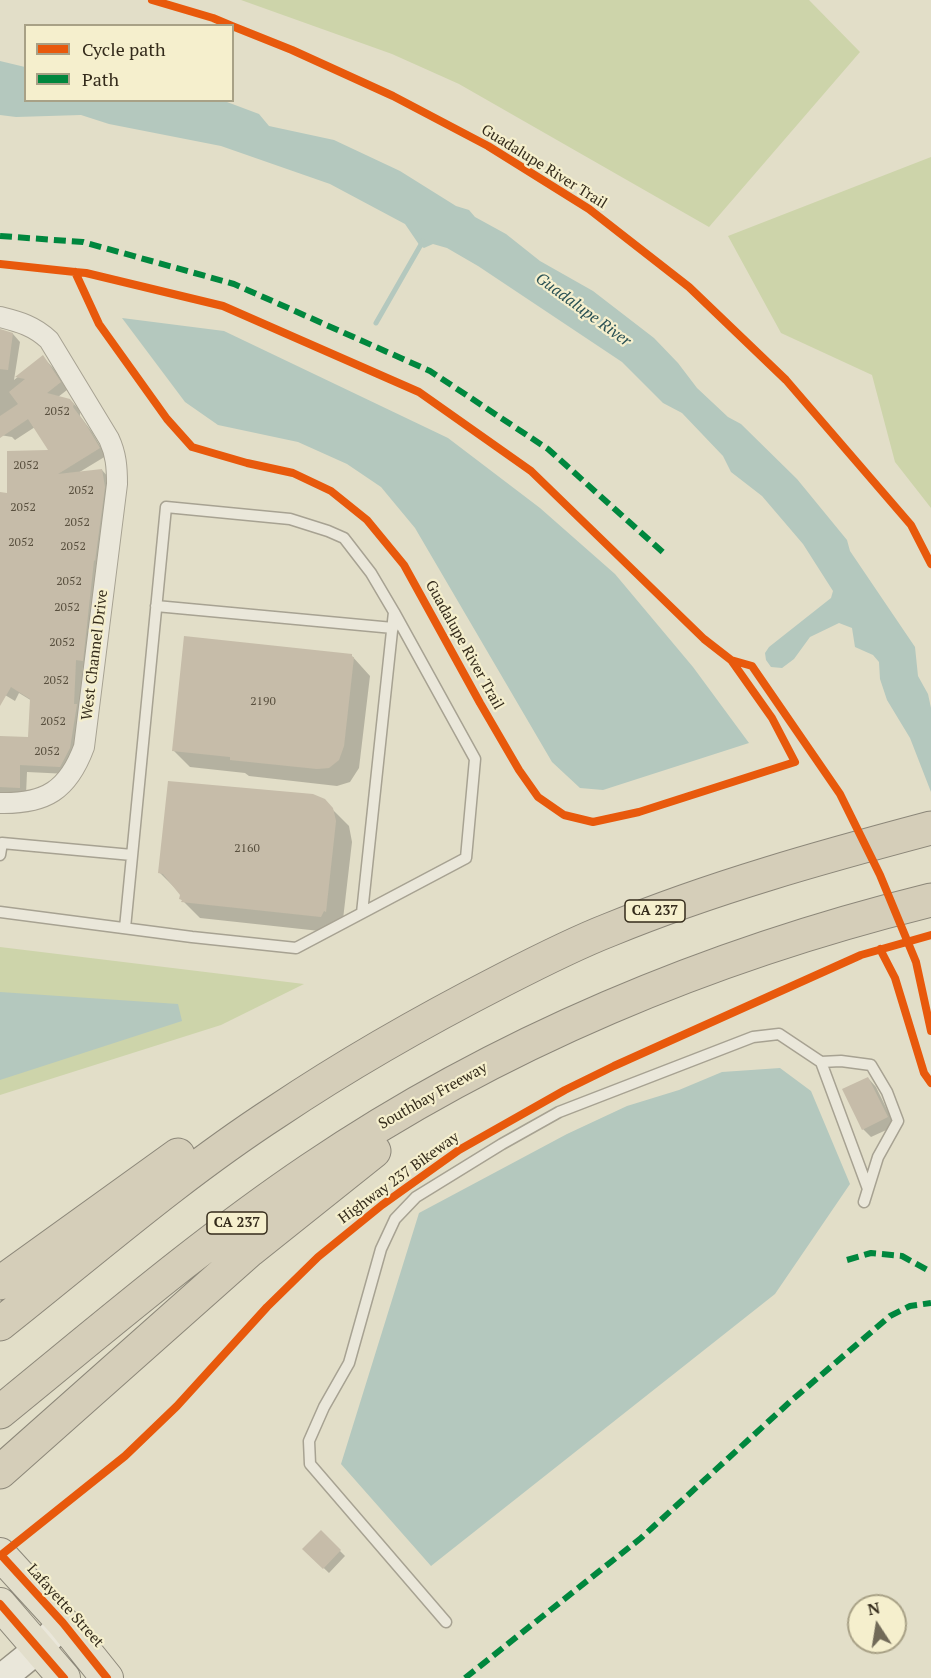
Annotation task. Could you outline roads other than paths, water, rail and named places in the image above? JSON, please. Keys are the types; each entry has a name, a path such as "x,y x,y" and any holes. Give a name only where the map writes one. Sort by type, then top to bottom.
{"highway":[{"name":"CA 237","path":"0,1324 169,1189 273,1113 364,1055 464,1000 553,955 650,914 752,877 931,828"},
{"name":"Southbay Freeway","path":"0,1412 215,1239 310,1169 403,1111 494,1062 584,1018 680,979 782,943 886,911 931,900"},
{"path":"0,1283 190,1146 336,1050 397,1015 464,1000"},
{"path":"0,1472 250,1250 392,1137 494,1062"}],"main road":[{"name":"Lafayette Street","path":"0,1554 63,1623 107,1678"},
{"path":"0,1604 64,1678"}],"street":[{"name":"West Channel Drive","path":"0,317 22,322 37,329 49,340 109,439 115,453 117,484 84,747 76,767 52,794 35,800 0,803"},
{"path":"2,1678 39,1648 63,1623"}],"lane":[{"path":"0,912 192,937 296,948 466,858 475,759 371,573 344,538 290,519 166,507 126,928"},
{"path":"156,606 393,628"},
{"path":"362,913 394,612"},
{"path":"0,855 2,843 132,855"},
{"path":"446,1622 310,1464 309,1441 324,1407 349,1362 381,1249 395,1219 416,1197 559,1112 753,1037 779,1034 821,1062 868,1189"},
{"path":"821,1062 841,1061 871,1065 887,1092 898,1121 878,1157 864,1202"}],"water":[{"name":"Guadalupe River","path":"0,61 24,67 24,102 227,102 259,114 269,126 334,140 400,171 456,206 469,210 475,217 506,234 540,261 593,291 654,338 678,363 697,388 728,417 741,424 797,479 847,540 850,551 915,647 918,676 928,694 931,708 931,792 910,738 887,700 880,679 879,662 873,655 855,647 852,628 839,623 810,637 794,659 782,668 771,667 766,660 765,653 769,647 831,598 833,591 803,544 762,496 731,472 723,456 682,413 663,403 622,362 478,266 447,248 433,244 424,248 420,246 405,224 330,184 221,146 109,124 81,115 16,117 0,115"},
{"path":"122,318 224,331 448,438 540,508 615,574 693,667 749,743 603,790 580,788 552,762 415,528 381,487 347,464 298,442 218,425 185,402"},
{"path":"0,992 178,1004 182,1021 0,1080"},
{"path":"780,1068 811,1091 850,1184 775,1294 431,1566 341,1464 419,1213 567,1134 627,1106 679,1090 722,1072"}],"waterway":[{"path":"376,323 423,241"}]}
